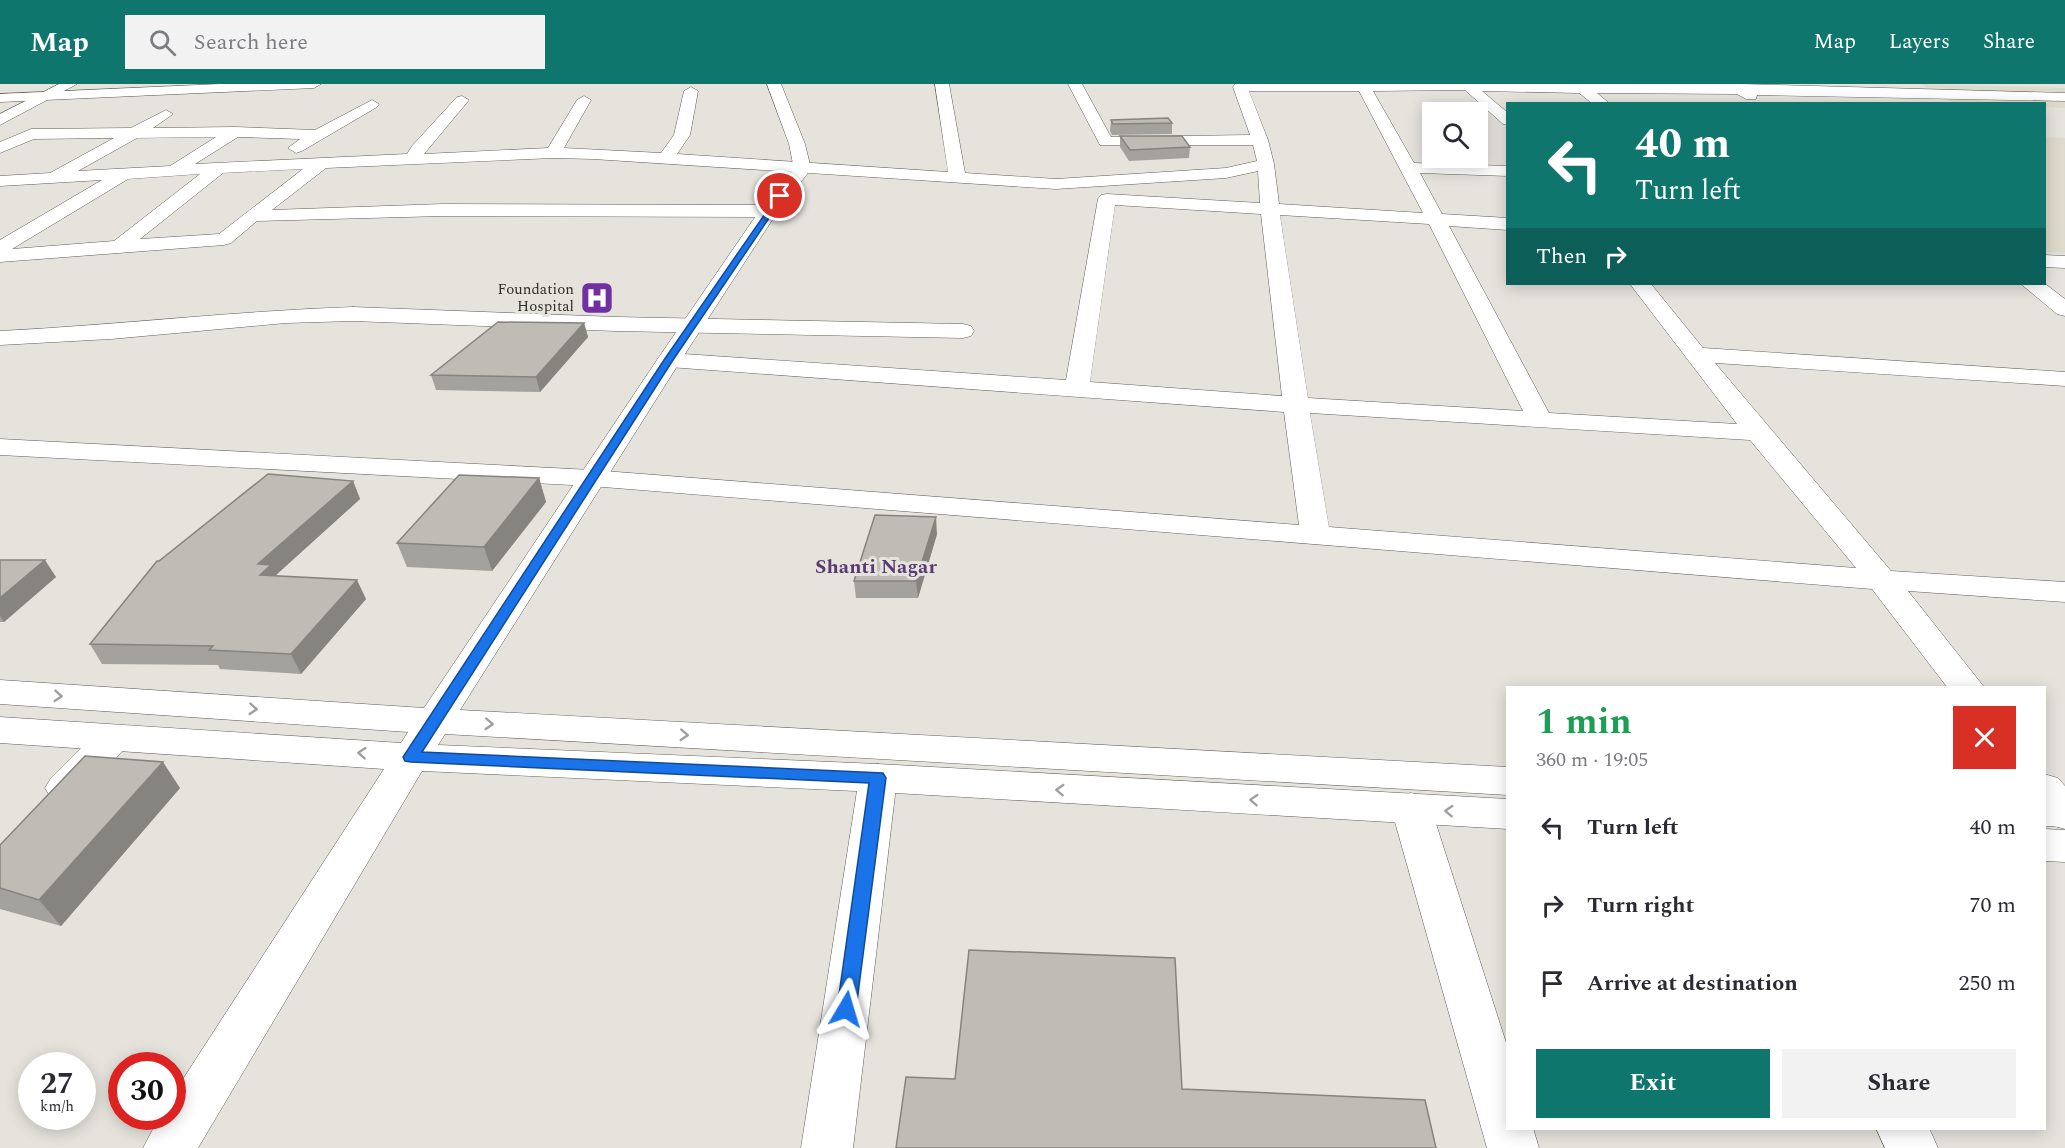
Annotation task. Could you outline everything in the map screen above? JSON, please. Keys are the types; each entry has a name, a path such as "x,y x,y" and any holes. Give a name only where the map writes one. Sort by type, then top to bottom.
{"street":[{"path":"0,120 70,84"},
{"path":"0,98 200,87 314,84"},
{"path":"774,84 797,144 803,169"},
{"path":"942,84 957,178"},
{"path":"1076,84 1107,142 1260,140"},
{"path":"1315,535 1270,209 1266,164 1260,140 1239,85 1582,89 1735,87 2065,97"},
{"path":"1363,86 1436,219 1540,420"},
{"path":"1469,86 1506,119"},
{"path":"1735,87 1762,102"},
{"path":"1582,89 1600,102"},
{"path":"666,158 682,135 691,91"},
{"path":"412,160 418,149 462,100"},
{"path":"553,153 584,100"},
{"path":"273,164 315,135 372,104"},
{"path":"56,177 166,114"},
{"path":"0,134 235,132 315,135"},
{"path":"174,170 235,132"},
{"path":"0,148 31,134"},
{"path":"0,182 273,164 553,153 666,158 803,169 1056,184 1226,173 1266,164"},
{"path":"0,256 224,239 322,163"},
{"path":"119,246 219,168"},
{"path":"1408,168 1506,171"},
{"path":"169,1148 411,757 591,478 769,211 803,169"},
{"path":"0,248 9,236 125,173"},
{"path":"1091,182 1107,199 1506,224"},
{"path":"1077,388 1107,199"},
{"path":"252,216 443,210 769,211"},
{"path":"2046,261 2065,262"},
{"path":"1641,285 1758,433 1882,580 1964,686"},
{"path":"2033,285 2065,309"},
{"path":"0,338 111,332 286,316 342,315 692,326 963,331"},
{"path":"1697,354 2065,379"},
{"path":"669,360 1296,405 1758,433"},
{"path":"0,447 591,478 1882,580 2065,592"},
{"path":"0,692 434,721 1506,781"},
{"path":"0,730 411,757 878,778 1506,814"},
{"path":"40,814 113,738"},
{"path":"827,1148 878,778"},
{"path":"1410,808 1506,1122"},
{"path":"1508,1130 1514,1148"},
{"path":"1903,1130 1912,1148"}],"shaded area":[{"path":"1921,84 2065,88 2065,108 2046,107 2046,102 1952,102"},
{"path":"2046,137 2065,138 2065,253 2046,252"}],"building":[{"path":"1168,118 1172,123 1113,124 1111,120"},
{"path":"1120,136 1182,136 1190,147 1130,150"},
{"path":"498,322 584,323 536,377 431,375"},
{"path":"268,474 353,481 258,564 271,565 260,575 357,580 291,654 209,650 213,646 90,644 157,561"},
{"path":"459,475 539,478 484,547 397,543"},
{"path":"875,515 936,517 916,581 854,581"},
{"path":"0,560 45,560 0,598"},
{"path":"85,756 163,762 39,900 0,888 0,845"},
{"path":"969,950 1175,958 1182,1089 1425,1100 1436,1148 896,1148 906,1077 955,1079"}],"place":[{"name":"Foundation Hospital","path":"597,298"}],"district":[{"name":"Shanti Nagar","path":"876,566"}],"route":[{"path":"780,196 591,478 411,757 878,778 846,1009"}]}
